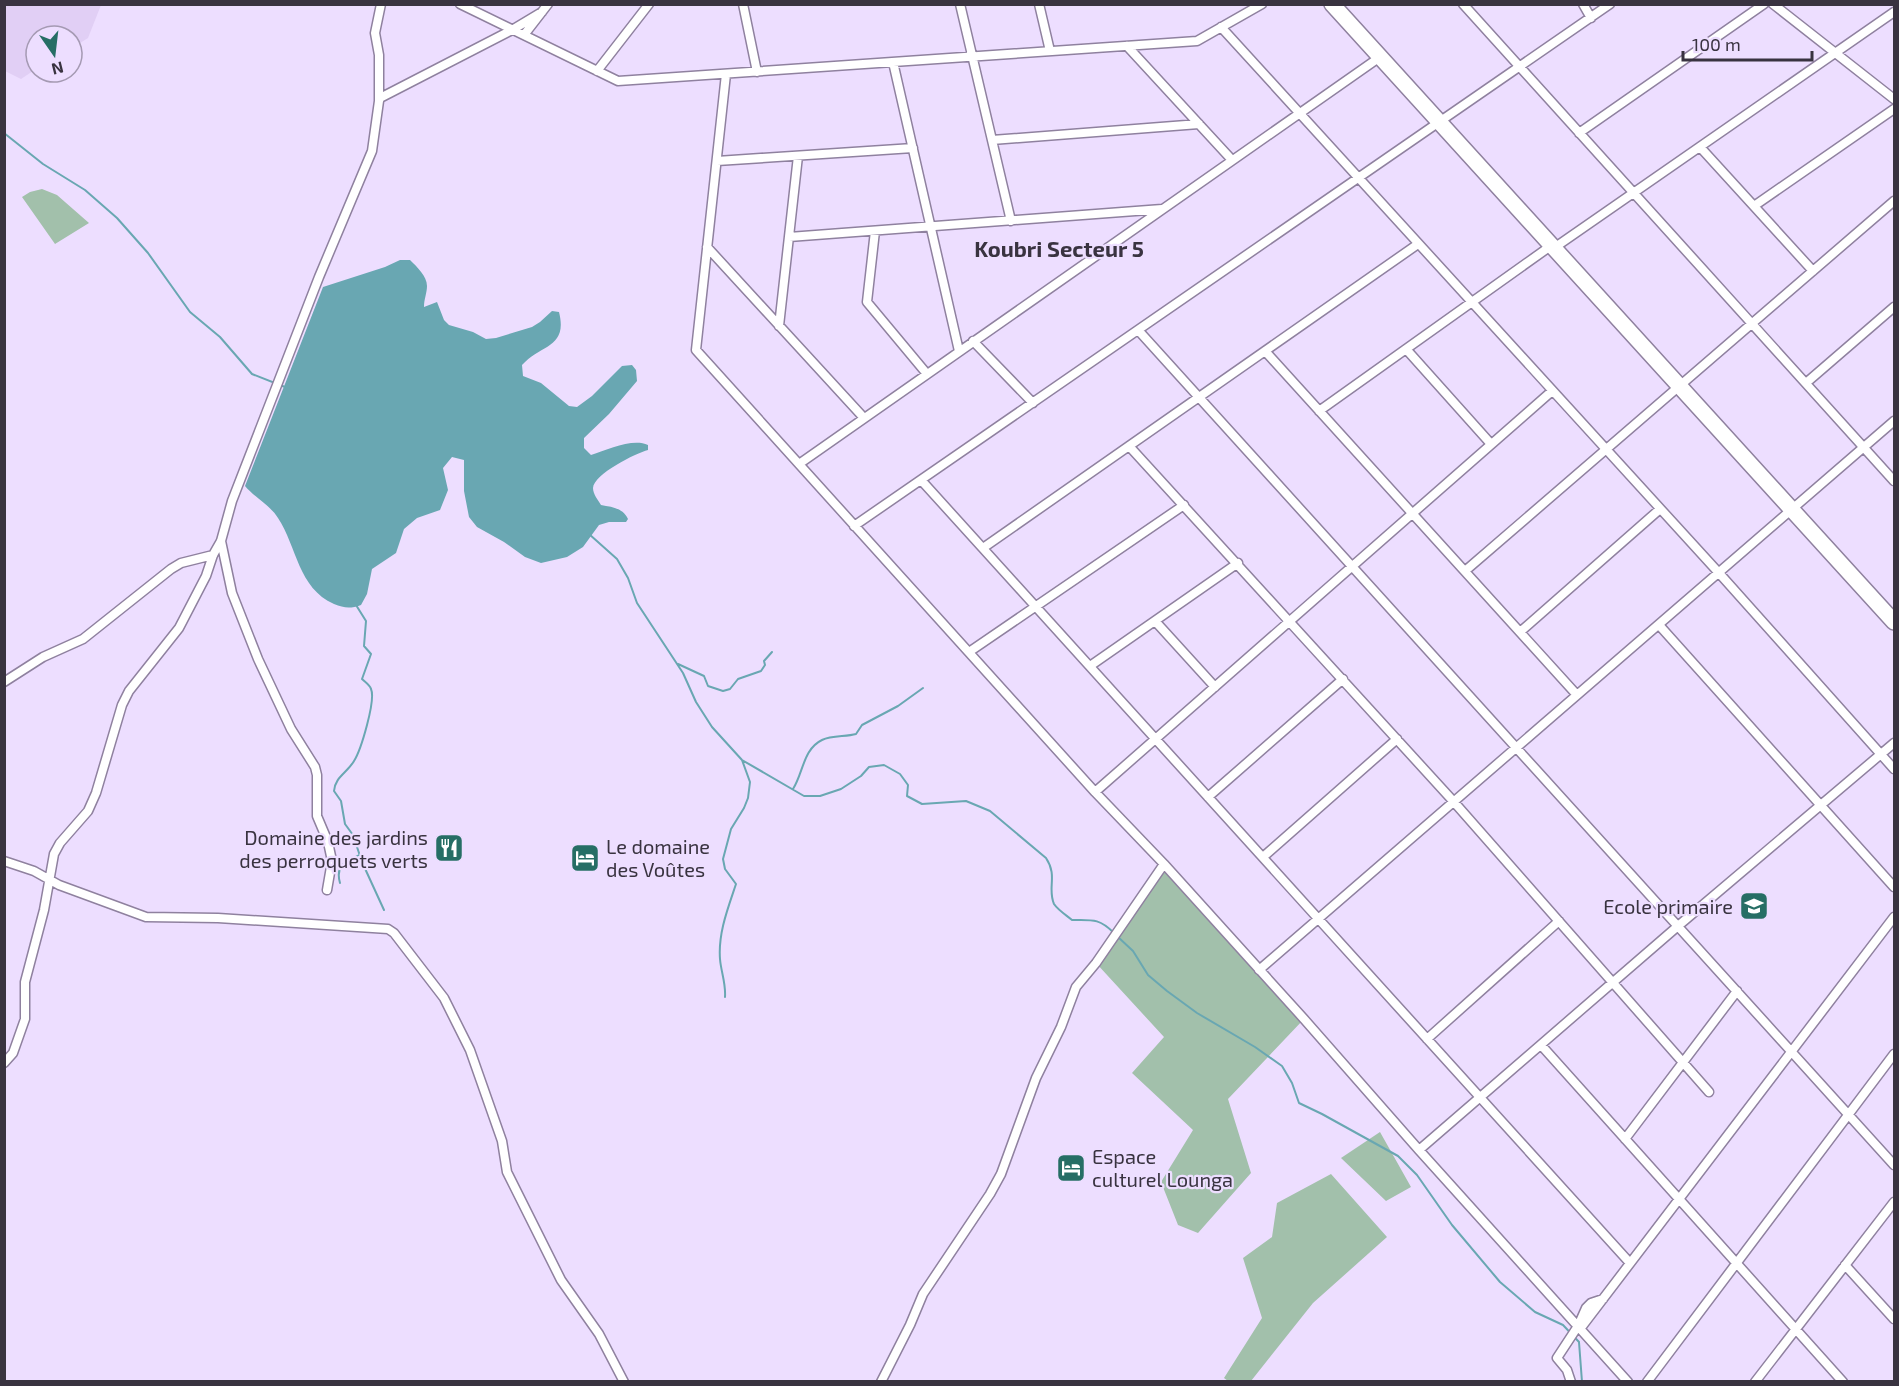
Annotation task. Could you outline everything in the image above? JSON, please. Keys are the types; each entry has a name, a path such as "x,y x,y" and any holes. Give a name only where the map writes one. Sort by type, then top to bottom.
{"highway":[{"path":"1332,4 1894,622"}],"street":[{"path":"4,1063 13,1053 25,1019 25,982 44,910 54,854 60,843 88,810 96,793 122,705 129,691 179,628 206,576 213,555 221,541 232,501 319,277 372,151 378,101 379,55 375,33 381,4"},
{"path":"460,4 618,81 1197,41 1262,4"},
{"path":"597,71 649,4"},
{"path":"743,4 757,72"},
{"path":"960,4 1011,221"},
{"path":"1039,4 1050,51"},
{"path":"1463,4 1894,481"},
{"path":"1583,4 1591,18"},
{"path":"855,526 1610,4"},
{"path":"1580,133 1764,4"},
{"path":"1773,4 1894,99"},
{"path":"378,101 403,85 512,30 545,8"},
{"path":"524,35 545,8"},
{"path":"1319,411 1471,302 1634,193 1894,12"},
{"path":"1221,27 1719,573 1894,769"},
{"path":"1127,45 1232,160"},
{"path":"799,464 1380,57"},
{"path":"893,62 959,351"},
{"path":"726,74 696,350 1095,792 1164,864 1628,1382"},
{"path":"1754,206 1894,108"},
{"path":"992,140 1200,124"},
{"path":"1700,147 1813,271"},
{"path":"717,161 913,148"},
{"path":"779,326 798,156"},
{"path":"1465,571 1894,201"},
{"path":"789,237 1162,209"},
{"path":"875,231 867,302 927,374"},
{"path":"983,548 1418,244"},
{"path":"707,247 864,418"},
{"path":"1806,383 1894,307"},
{"path":"1138,330 1894,1165"},
{"path":"974,341 1033,403"},
{"path":"1406,349 1491,444"},
{"path":"1265,351 1577,695"},
{"path":"1095,792 1552,391"},
{"path":"1259,970 1894,421"},
{"path":"1129,446 1454,802 1709,1092"},
{"path":"921,480 1630,1263"},
{"path":"969,652 1184,505"},
{"path":"1520,632 1660,510"},
{"path":"221,541 232,592 258,659 291,729 315,767 317,816 328,842 332,861 327,890"},
{"path":"4,682 43,657 83,639 171,569 181,563 213,555"},
{"path":"1090,666 1238,563"},
{"path":"1155,621 1215,687"},
{"path":"1659,625 1894,887"},
{"path":"1208,797 1343,679"},
{"path":"1263,857 1397,740"},
{"path":"1419,1150 1612,982 1894,743"},
{"path":"4,861 34,871 59,885 146,917 337,924 388,929 394,933 444,998 470,1050 502,1141 507,1172 561,1280 594,1327 624,1382"},
{"path":"880,1382 910,1325 923,1294 990,1194 1000,1174 1036,1078 1061,1027 1076,987 1096,963 1164,864"},
{"path":"1571,1382 1568,1370 1557,1358 1894,917"},
{"path":"1427,1039 1559,921"},
{"path":"1625,1139 1737,991"},
{"path":"1540,1045 1843,1382"},
{"path":"1647,1382 1894,1054"},
{"path":"1755,1382 1894,1202"},
{"path":"1845,1265 1894,1319"}],"shaded area":[{"path":"5,4 101,4 88,38 84,40 84,24 24,24 24,77 21,79 5,71"},
{"path":"42,189 57,195 89,223 55,244 22,197"},
{"path":"400,260 410,260 425,279 427,286 424,307 437,302 444,320 449,325 473,332 486,339 532,327 552,311 559,312 560,333 551,344 522,365 523,376 541,383 569,406 577,407 592,396 622,366 632,365 636,370 637,381 609,414 584,438 584,448 591,455 620,445 642,443 648,445 648,450 634,455 608,471 595,482 593,488 601,505 620,510 628,519 626,522 609,522 599,525 583,547 567,557 541,563 525,557 477,527 469,517 464,491 464,460 452,457 443,468 448,490 440,510 417,518 404,529 396,553 372,569 367,594 361,605 344,607 322,597 313,588 305,577 278,518 245,486 323,287"},
{"path":"1164,864 1304,1019 1228,1099 1251,1173 1198,1233 1178,1225 1161,1182 1193,1130 1132,1073 1164,1037 1096,963"},
{"path":"1380,1132 1411,1187 1386,1201 1341,1158"},
{"path":"1331,1174 1387,1237 1313,1303 1251,1381 1228,1381 1224,1378 1262,1318 1243,1258 1272,1237 1277,1203"}],"waterway":[{"path":"4,133 43,164 85,190 117,218 148,253 190,312 220,337 252,374 285,387"},
{"path":"589,534 617,559 628,578 637,603 683,673 696,702 712,727 742,760 804,796 820,796 841,789 861,776 869,767 884,765 900,774 908,785 907,796 922,804 966,801 990,811 1046,858 1050,864 1052,876 1052,898 1058,908 1072,920 1095,921 1114,933"},
{"path":"356,605 366,621 364,646 371,654 362,679 369,685 372,695 367,725 357,755 337,782 334,791 341,801 345,824 353,835 362,862 384,910"},
{"path":"678,664 704,676 708,686 723,691 730,689 738,679 761,671 765,665 764,661 772,652"},
{"path":"793,789 807,756 816,744 830,737 856,734 862,725 898,706 923,688"},
{"path":"725,997 720,949 724,921 736,884 725,869 723,859 731,829 748,798 750,782 742,760"},
{"path":"340,883 339,872 342,865 360,855"},
{"path":"1118,937 1133,951 1148,975 1167,991 1197,1013 1255,1047 1282,1066 1292,1083 1299,1103 1398,1156 1417,1175 1452,1225 1500,1282 1535,1312 1563,1325 1579,1342 1582,1382"}],"place":[{"name":"Domaine des jardins des perroquets verts","path":"449,848"},
{"name":"Le domaine des Voûtes","path":"585,858"},
{"name":"Ecole primaire","path":"1754,906"},
{"name":"Espace culturel Lounga","path":"1071,1168"}],"district":[{"name":"Koubri Secteur 5","path":"1059,248"}]}
